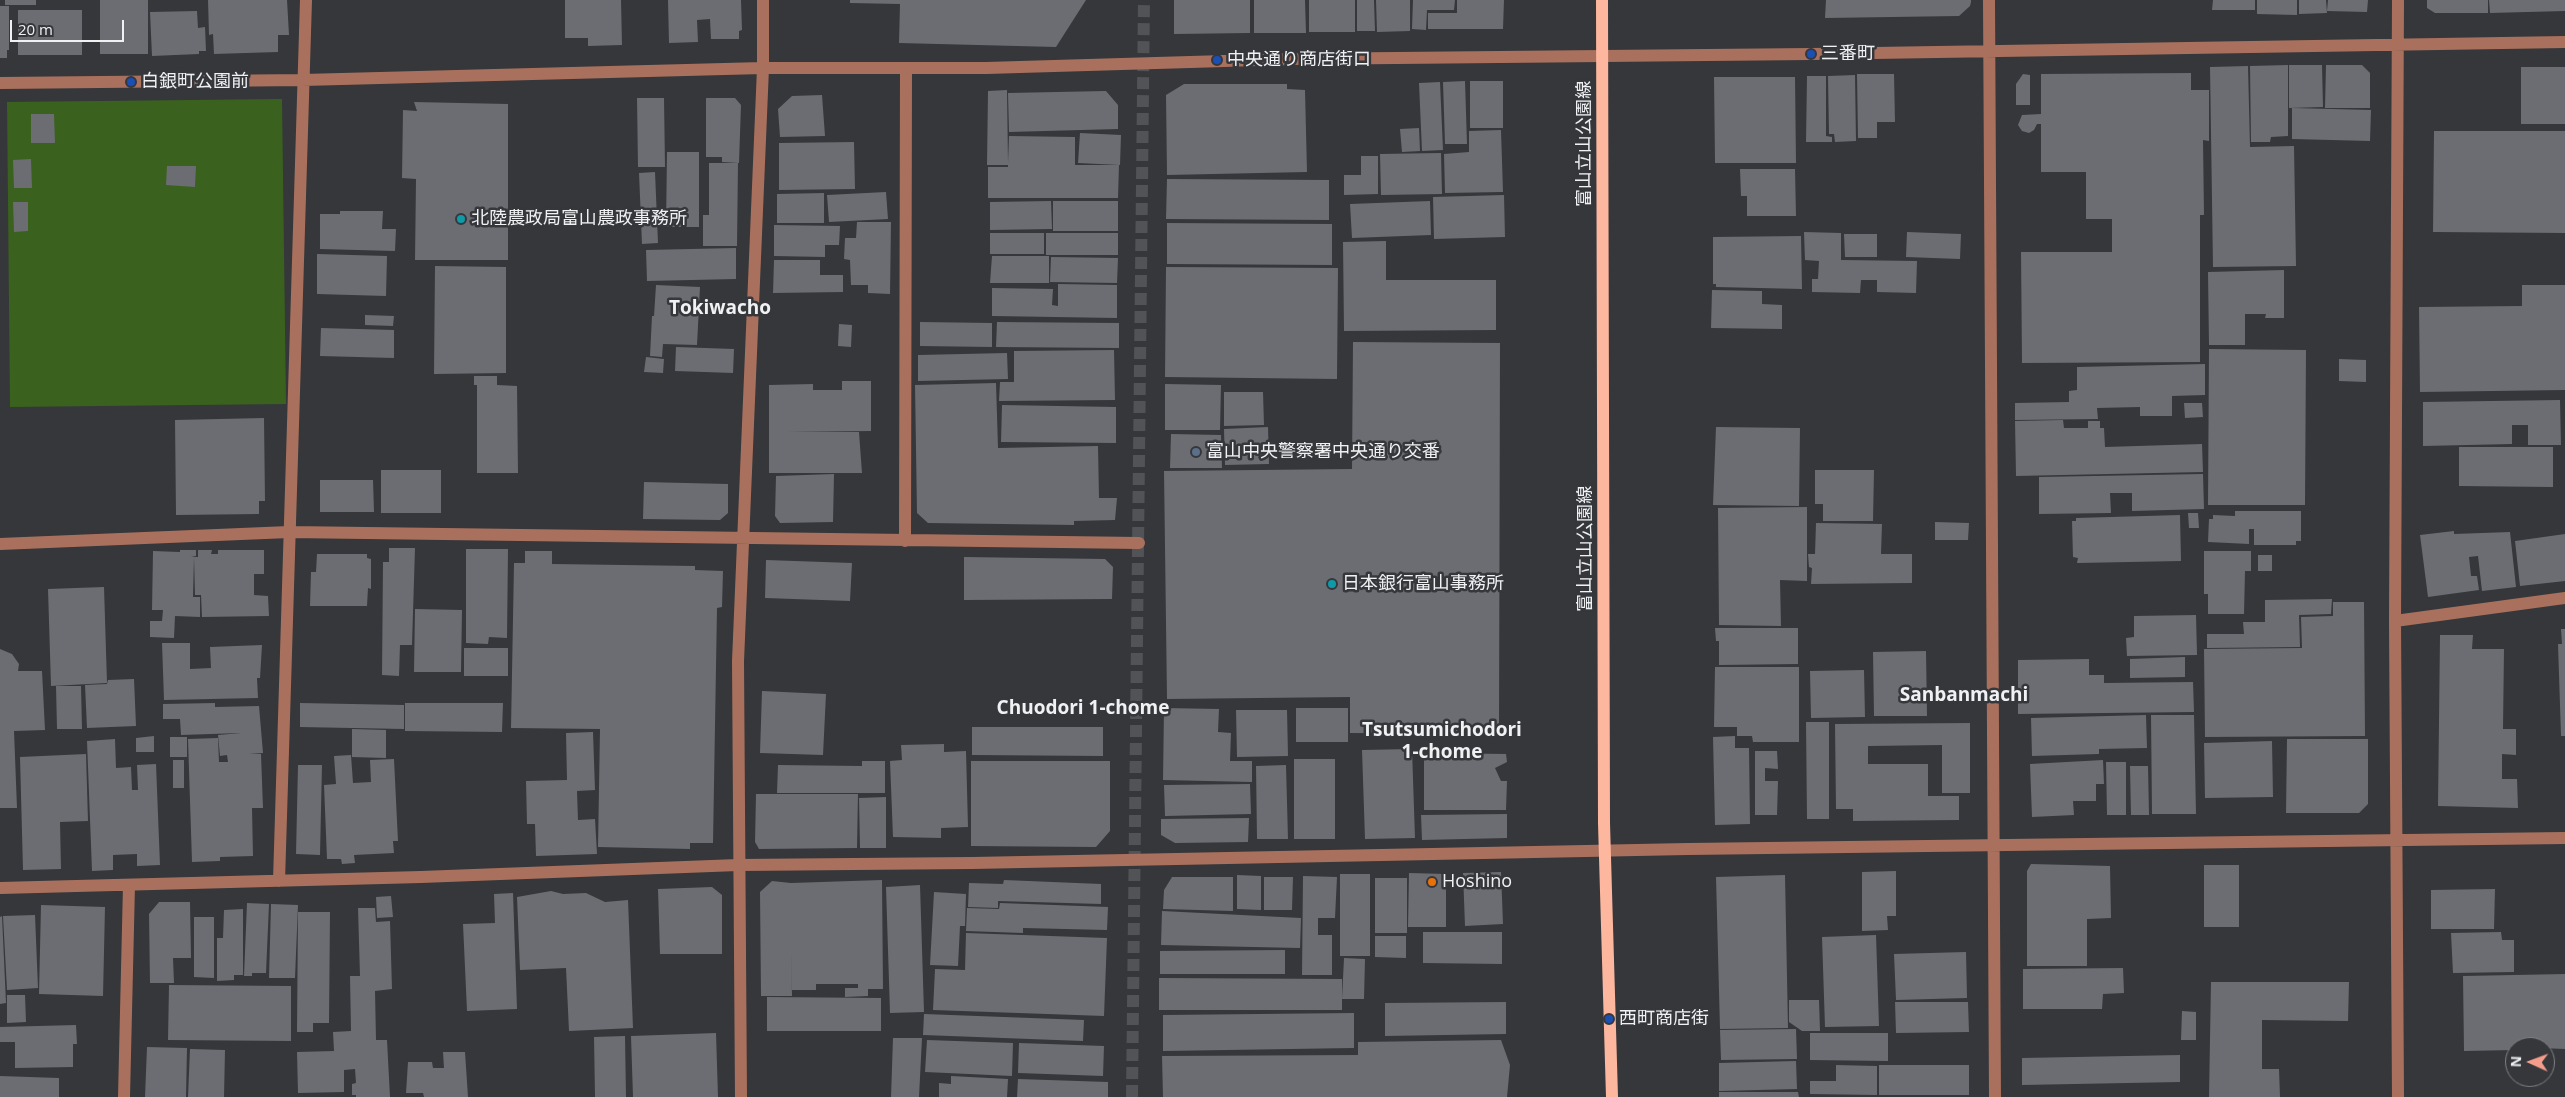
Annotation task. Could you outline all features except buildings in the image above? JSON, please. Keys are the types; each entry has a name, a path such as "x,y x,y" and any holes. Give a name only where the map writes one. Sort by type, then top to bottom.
{"main road":[{"name":"富山立山公園線","path":"1602,0 1604,850 1612,1097"}],"street":[{"path":"279,881 306,0"},
{"path":"741,1097 738,661 763,68 763,0"},
{"path":"1989,0 1995,1097"},
{"path":"2398,0 2396,45 2395,620 2398,1097"},
{"path":"0,83 303,80 763,68 906,68 1601,54 1801,54 1989,49 2565,42"},
{"path":"905,541 906,68"},
{"path":"0,544 289,532 744,536 905,541 1139,542"},
{"path":"2395,620 2565,598"},
{"path":"0,888 279,881 738,865 972,863 1604,850 2565,838"},
{"path":"124,1097 128,884"}],"green space":[{"path":"282,99 286,404 10,407 7,102"}],"tunnel":[{"path":"1132,1097 1144,0"}],"place":[{"name":"三番町","path":"1811,54"},
{"name":"中央通り商店街口","path":"1217,60"},
{"name":"白銀町公園前","path":"131,82"},
{"name":"北陸農政局富山農政事務所","path":"461,219"},
{"name":"富山中央警察署中央通り交番","path":"1196,452"},
{"name":"日本銀行富山事務所","path":"1332,584"},
{"name":"Hoshino","path":"1432,882"},
{"name":"西町商店街","path":"1609,1019"}],"district":[{"name":"Tokiwacho","path":"720,309"},
{"name":"Sanbanmachi","path":"1964,696"},
{"name":"Chuodori 1-chome","path":"1083,709"},
{"name":"Tsutsumichodori 1-chome","path":"1442,742"}]}
